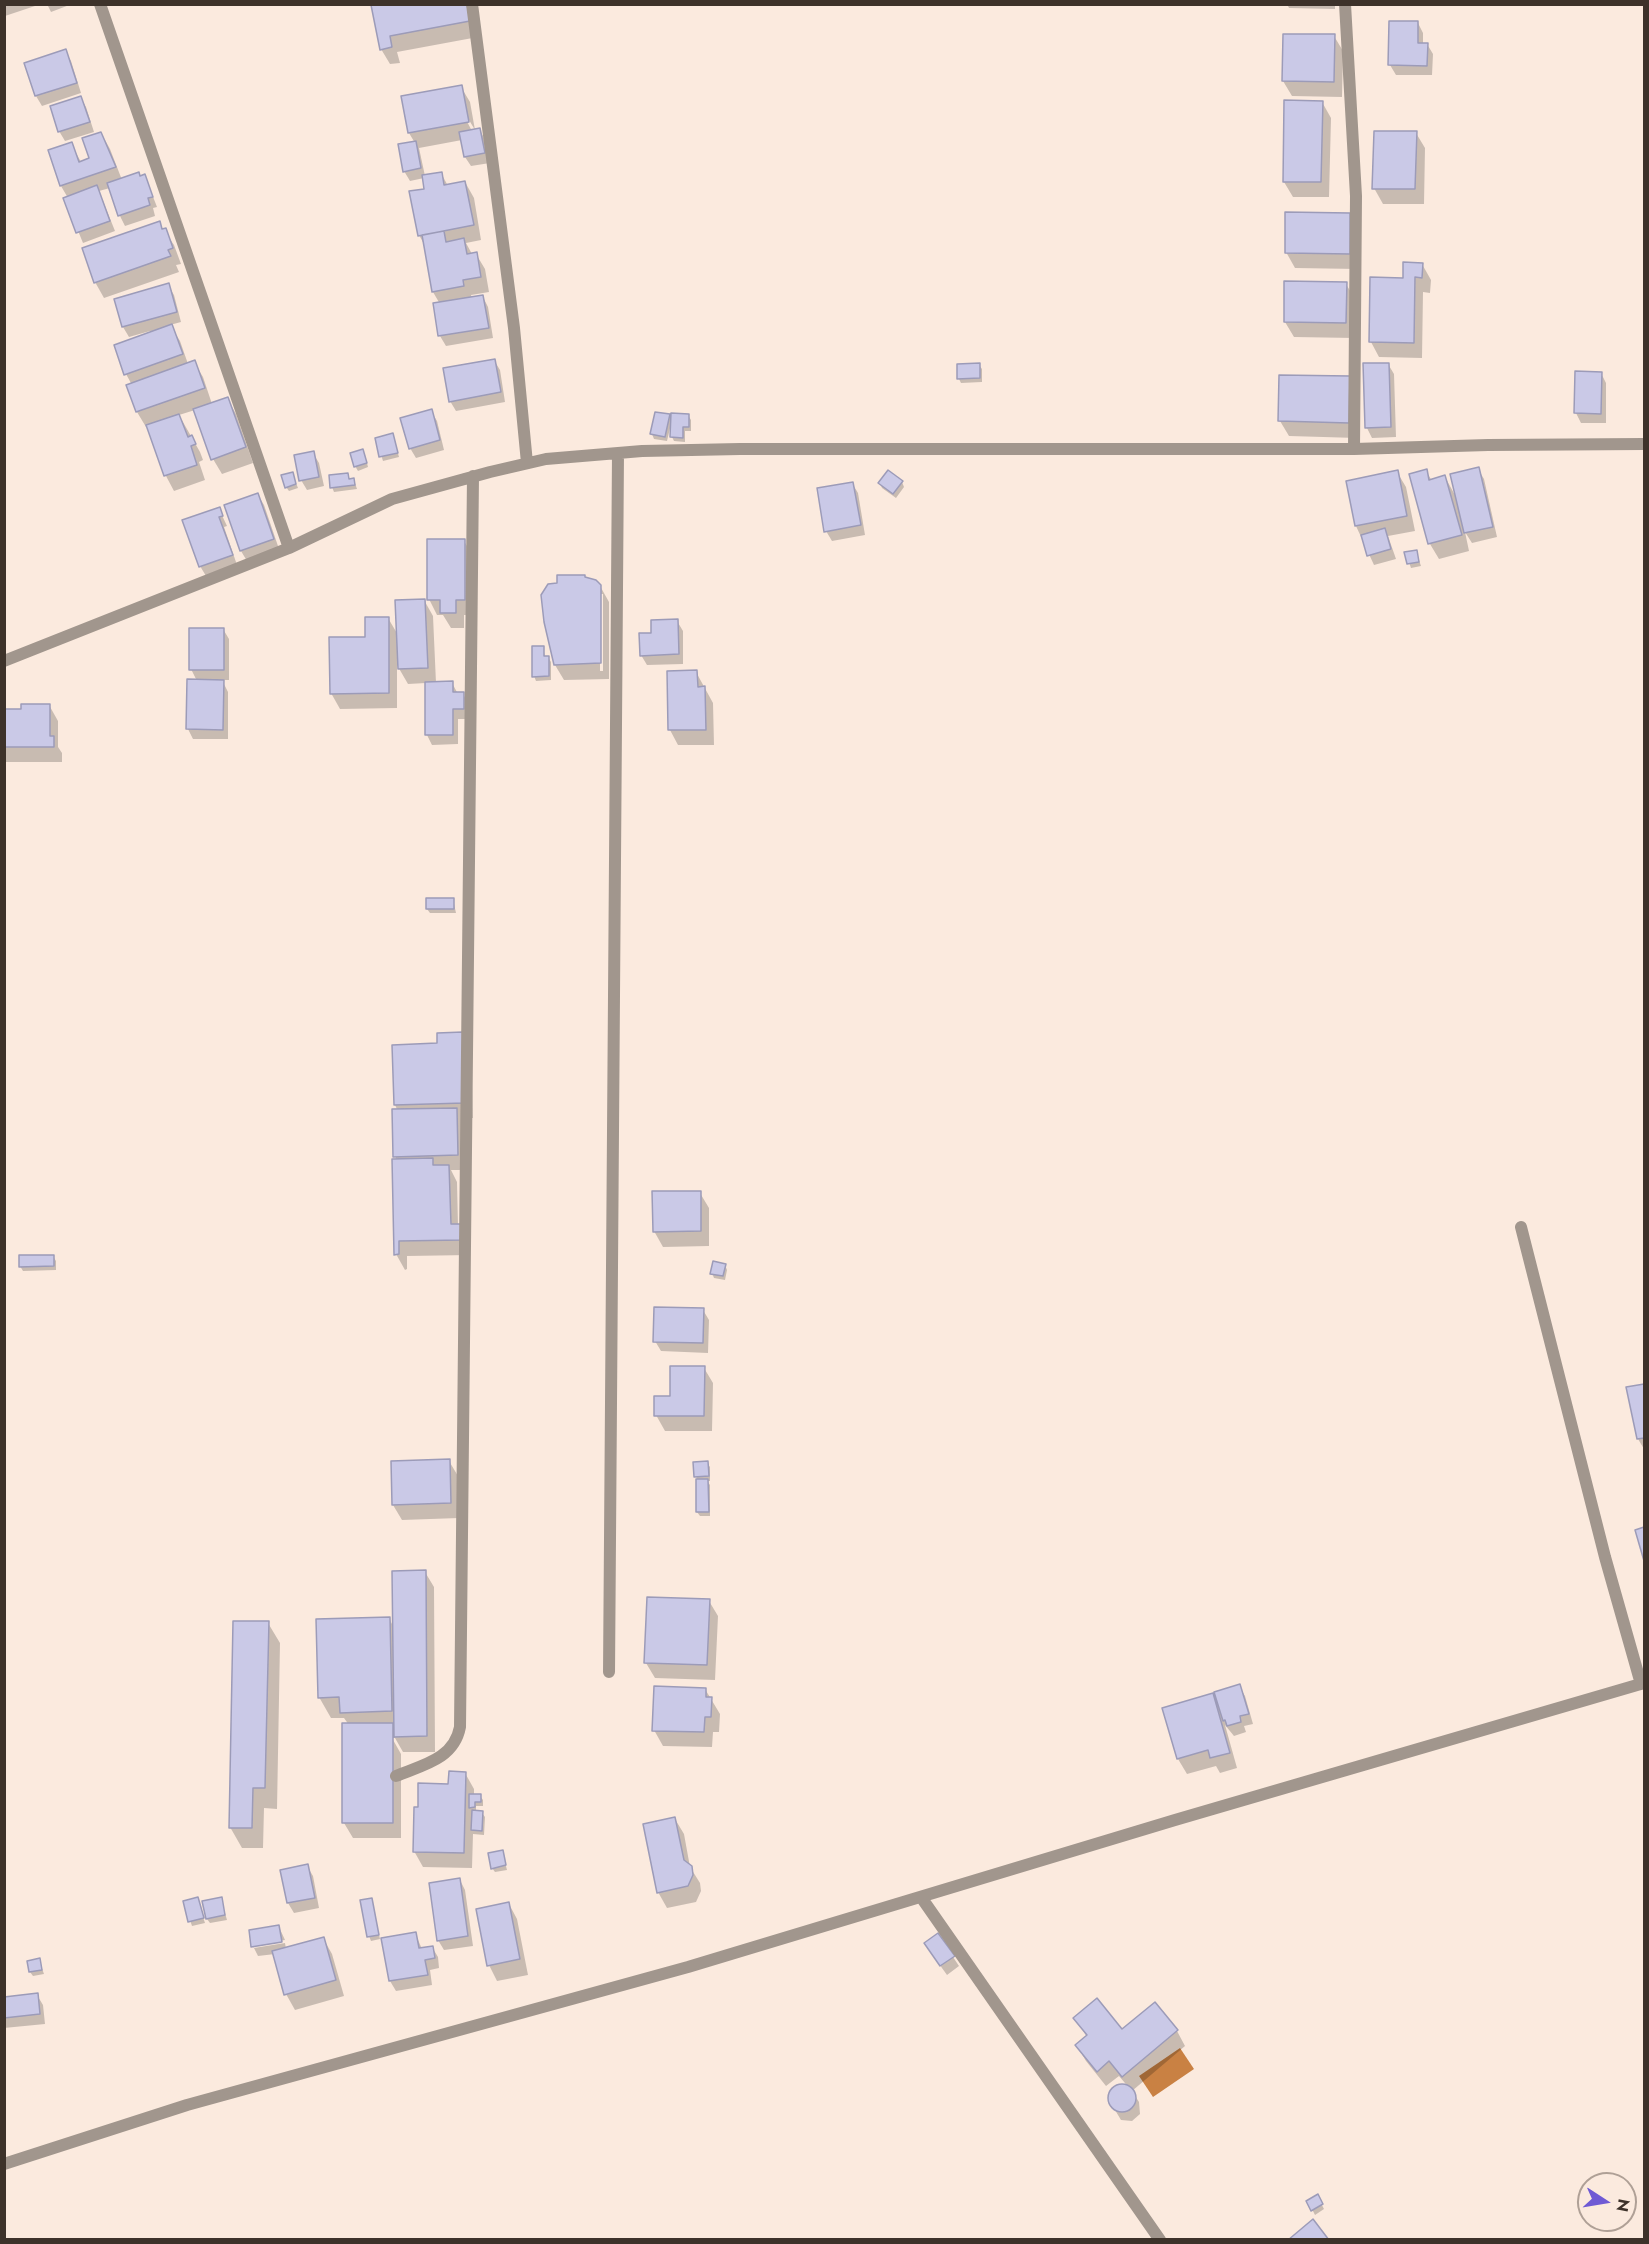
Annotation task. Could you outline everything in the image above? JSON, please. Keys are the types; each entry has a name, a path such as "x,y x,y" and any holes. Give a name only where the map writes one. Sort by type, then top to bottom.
{"street":[{"path":"100,4 289,548"},
{"path":"472,4 512,317 527,463"},
{"path":"1345,4 1356,195 1354,449"},
{"path":"4,661 289,548 392,499 527,463 618,453 740,449 1354,449 1644,444"},
{"path":"609,1672 618,453"},
{"path":"396,1776 438,1760 453,1746 460,1727 474,476"},
{"path":"4,2164 187,2105 688,1967 1175,1820 1643,1683 1605,1557 1521,1227"},
{"path":"921,1897 1160,2240"}],"shaded area":[{"path":"1180,2048 1194,2069 1153,2097 1139,2076"}],"building":[{"path":"467,4 470,21 390,36 392,47 380,50 371,5"},
{"path":"1389,21 1418,21 1418,43 1428,43 1427,66 1388,65"},
{"path":"1283,34 1335,34 1334,82 1282,81"},
{"path":"66,49 77,83 35,96 24,63"},
{"path":"462,85 469,122 408,133 401,96"},
{"path":"81,96 90,122 58,132 50,106"},
{"path":"1284,100 1323,101 1321,182 1283,182"},
{"path":"480,128 485,153 464,157 459,132"},
{"path":"1374,131 1417,131 1415,189 1372,189"},
{"path":"101,132 116,167 60,186 48,150 72,142 79,162 89,158 82,138"},
{"path":"416,141 421,168 403,172 398,144"},
{"path":"139,172 140,176 145,174 153,197 148,198 150,205 118,216 107,183"},
{"path":"442,172 444,185 465,181 474,225 418,236 409,191 424,189 422,175"},
{"path":"97,185 110,221 76,233 63,198"},
{"path":"1285,212 1350,213 1350,254 1285,253"},
{"path":"160,221 162,229 166,228 173,248 168,250 171,256 94,283 82,248"},
{"path":"444,231 446,242 464,238 467,254 477,252 481,277 463,280 464,286 432,292 422,235"},
{"path":"1403,262 1423,263 1422,278 1415,277 1414,343 1369,342 1370,277 1403,278"},
{"path":"1284,281 1347,282 1346,323 1284,322"},
{"path":"169,283 177,312 122,327 114,299"},
{"path":"483,295 489,328 438,336 433,303"},
{"path":"172,324 183,354 124,375 114,345"},
{"path":"495,359 501,392 449,402 443,368"},
{"path":"195,360 205,388 136,412 126,385"},
{"path":"980,363 980,378 957,379 957,364"},
{"path":"1363,363 1389,363 1391,427 1365,428"},
{"path":"1575,371 1602,372 1601,414 1574,413"},
{"path":"1279,375 1350,376 1349,423 1278,421"},
{"path":"228,397 246,447 211,460 193,409"},
{"path":"432,409 440,440 409,449 400,418"},
{"path":"655,412 670,414 665,437 650,434"},
{"path":"671,413 689,414 689,427 683,427 683,438 670,437"},
{"path":"179,414 188,437 192,435 196,444 191,446 197,465 164,476 146,425"},
{"path":"393,433 398,453 379,457 375,438"},
{"path":"363,449 367,463 354,467 350,453"},
{"path":"314,451 319,477 299,481 294,455"},
{"path":"1479,467 1493,527 1464,533 1450,474"},
{"path":"1427,469 1429,480 1445,475 1462,535 1428,544 1409,474"},
{"path":"888,470 903,481 893,494 878,483"},
{"path":"1398,470 1407,516 1355,526 1346,481"},
{"path":"293,472 296,484 285,488 281,475"},
{"path":"348,473 349,479 354,478 355,485 330,488 329,475"},
{"path":"853,482 861,525 824,532 817,488"},
{"path":"258,493 274,539 240,551 224,505"},
{"path":"220,507 223,516 219,517 233,555 199,567 182,520"},
{"path":"1385,528 1391,549 1367,556 1361,535"},
{"path":"427,539 465,539 465,600 456,600 456,613 440,613 440,600 427,600"},
{"path":"1417,550 1419,562 1407,564 1404,552"},
{"path":"557,575 585,575 601,585 601,663 554,665 544,622 541,595 548,584 557,583"},
{"path":"425,599 428,668 398,669 395,600"},
{"path":"365,617 389,617 389,693 330,694 329,637 365,637"},
{"path":"678,619 679,654 640,656 639,633 651,633 651,620"},
{"path":"189,628 224,628 224,670 189,670"},
{"path":"532,646 544,646 544,656 549,656 549,676 532,677"},
{"path":"697,670 698,687 705,686 706,730 668,730 667,671"},
{"path":"187,679 224,680 223,730 186,729"},
{"path":"453,681 453,692 464,692 464,709 453,709 453,735 425,735 425,682"},
{"path":"21,704 50,704 50,736 54,736 54,747 4,747 4,709 21,709"},
{"path":"426,898 454,898 454,909 426,909"},
{"path":"463,1032 465,1103 394,1105 392,1045 437,1043 437,1033"},
{"path":"457,1108 458,1155 393,1157 392,1109"},
{"path":"433,1158 433,1165 449,1165 451,1224 462,1224 462,1240 399,1241 399,1254 394,1255 392,1159"},
{"path":"652,1191 701,1191 701,1231 653,1232"},
{"path":"19,1255 54,1255 54,1266 19,1267"},
{"path":"713,1261 726,1264 723,1276 710,1274"},
{"path":"654,1307 704,1308 703,1343 653,1342"},
{"path":"670,1366 705,1366 704,1416 654,1416 654,1396 670,1396"},
{"path":"1644,1384 1644,1438 1637,1439 1626,1387"},
{"path":"450,1459 451,1503 392,1505 391,1461"},
{"path":"708,1461 709,1476 694,1477 693,1462"},
{"path":"696,1479 708,1479 709,1512 696,1512"},
{"path":"1644,1527 1644,1561 1635,1530"},
{"path":"426,1570 427,1736 394,1737 392,1571"},
{"path":"647,1597 710,1599 707,1665 644,1663"},
{"path":"390,1617 392,1711 340,1713 339,1697 318,1698 316,1619"},
{"path":"233,1621 269,1621 265,1788 253,1788 252,1828 229,1828"},
{"path":"1240,1684 1249,1714 1240,1716 1241,1722 1227,1726 1225,1720 1223,1721 1214,1692"},
{"path":"654,1686 706,1688 706,1697 712,1697 711,1717 705,1717 704,1732 652,1731"},
{"path":"1213,1693 1230,1753 1210,1758 1208,1750 1177,1759 1162,1708"},
{"path":"342,1723 393,1723 393,1823 342,1823"},
{"path":"449,1771 466,1772 464,1853 413,1852 414,1807 418,1807 418,1783 448,1784"},
{"path":"469,1794 481,1794 481,1802 475,1802 475,1807 469,1808"},
{"path":"472,1810 483,1811 482,1831 471,1830"},
{"path":"675,1817 684,1860 692,1866 693,1875 688,1886 657,1893 643,1824"},
{"path":"503,1850 506,1865 491,1869 488,1853"},
{"path":"308,1864 315,1898 287,1903 280,1870"},
{"path":"460,1878 468,1936 437,1941 429,1883"},
{"path":"198,1897 204,1918 188,1922 183,1901"},
{"path":"222,1897 225,1915 206,1919 202,1901"},
{"path":"372,1898 379,1935 367,1937 360,1900"},
{"path":"509,1902 520,1959 487,1966 476,1909"},
{"path":"279,1925 282,1942 251,1947 249,1930"},
{"path":"416,1932 419,1948 433,1946 435,1958 425,1960 428,1975 389,1981 381,1938"},
{"path":"938,1933 955,1956 940,1966 924,1943"},
{"path":"324,1937 336,1980 284,1995 272,1951"},
{"path":"40,1958 42,1970 29,1972 27,1961"},
{"path":"38,1993 40,2014 4,2018 4,1997"},
{"path":"1097,1998 1122,2029 1155,2002 1178,2030 1122,2077 1109,2061 1097,2072 1075,2045 1087,2035 1073,2018"},
{"path":"1122,2084 1132,2088 1136,2098 1132,2108 1122,2112 1112,2108 1108,2098 1112,2088"},
{"path":"1318,2194 1323,2204 1311,2211 1306,2201"},
{"path":"1313,2219 1329,2240 1288,2240"}]}
